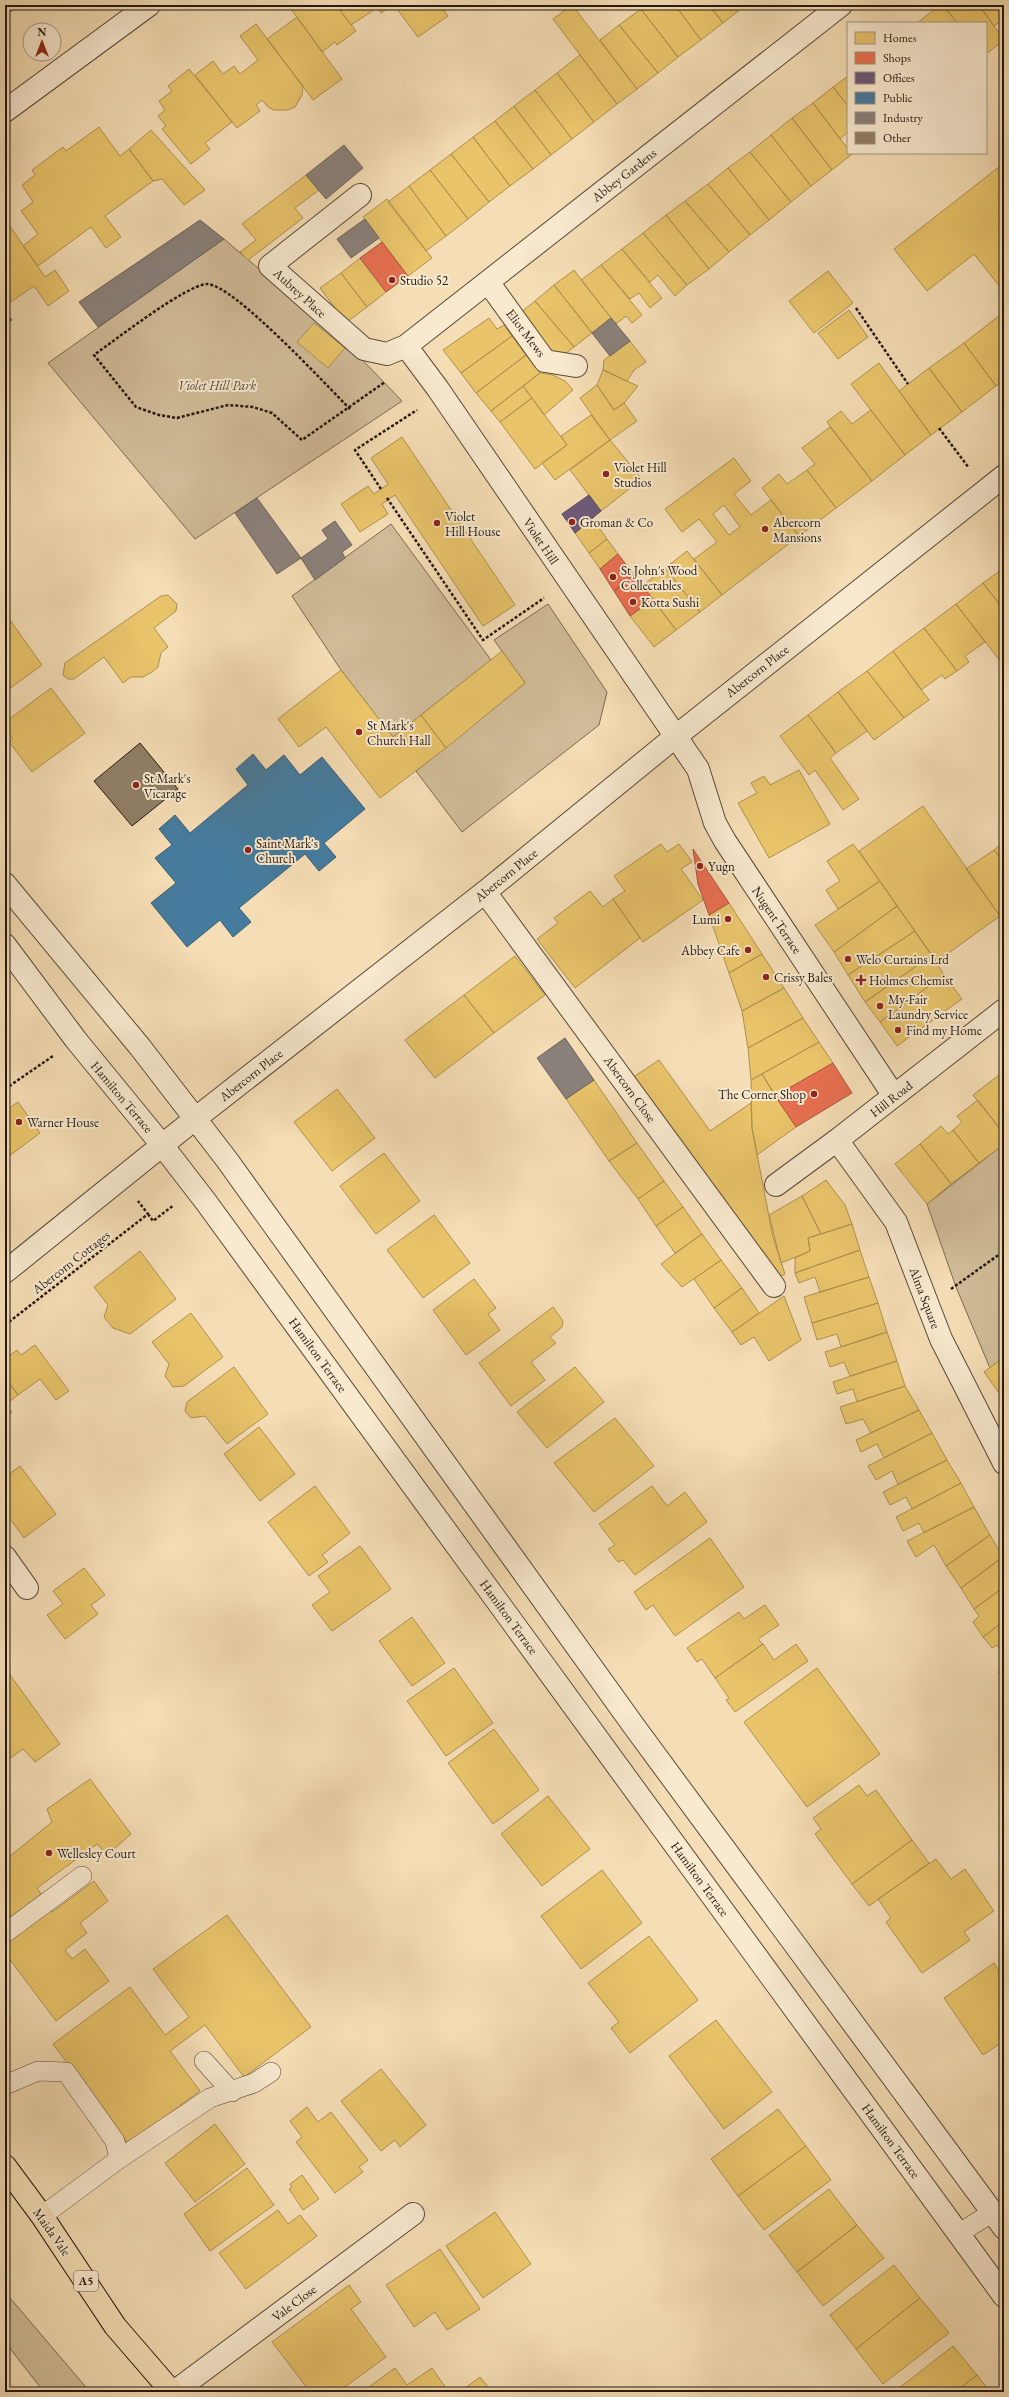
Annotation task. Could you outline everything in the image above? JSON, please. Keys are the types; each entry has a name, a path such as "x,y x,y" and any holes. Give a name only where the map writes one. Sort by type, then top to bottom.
{"main road":[{"name":"Maida Vale","path":"5,2166 42,2216 116,2326 173,2392"}],"street":[{"path":"5,111 149,5"},
{"name":"Abbey Gardens","path":"412,353 488,282 841,5"},
{"name":"Aubrey Place","path":"360,195 270,266 364,350 387,354 412,353"},
{"name":"Eliot Mews","path":"488,282 545,361 576,366"},
{"name":"Violet Hill","path":"412,353 675,736"},
{"name":"Abercorn Place","path":"5,1272 196,1118 485,892 675,736 1004,476"},
{"name":"Nugent Terrace","path":"675,736 698,769 715,823 725,841 894,1096"},
{"path":"5,884 196,1118 632,1723 999,2220"},
{"name":"Abercorn Close","path":"485,892 774,1286"},
{"name":"Hamilton Terrace","path":"5,944 76,1040 162,1145 194,1187 1004,2296"},
{"name":"Hill Road","path":"776,1185 840,1138 1004,1010"},
{"name":"Alma Square","path":"840,1138 842,1147 896,1222 941,1339 1004,1463"},
{"path":"5,1557 27,1588"},
{"name":"Vale Close","path":"173,2392 413,2214"}],"lane":[{"path":"5,1933 82,1876"},
{"path":"204,2061 232,2092"},
{"path":"5,2085 38,2071 66,2072 116,2141 119,2159"},
{"path":"42,2216 119,2159 210,2098 232,2092 254,2083 271,2072"},
{"path":"958,2234 999,2220"}],"path":[{"path":"350,409 243,304 220,288 206,284 179,295 94,355 136,406 159,415 177,418 228,405 253,406 272,413 302,440 350,409 412,353"},
{"path":"856,308 908,384"},
{"path":"381,489 354,450 441,394"},
{"path":"939,428 986,490"},
{"path":"387,498 483,640 544,598"},
{"path":"5,1089 76,1040"},
{"path":"121,1179 153,1221 194,1187"},
{"name":"Abercorn Cottages","path":"5,1325 148,1214"},
{"path":"956,1287 1004,1251"}],"green space":[{"name":"Violet Hill Park","path":"224,239 350,347 402,401 195,539 48,363"},
{"path":"391,524 491,660 393,737 341,670 292,596"},
{"path":"548,604 607,692 599,725 462,832 416,771 525,683 494,640"},
{"path":"1004,1144 1004,1357 990,1368 956,1287 927,1204"},
{"path":"5,2292 90,2392 44,2392 5,2342"}],"building: Homes":[{"path":"6,5 20,5 11,12"},
{"path":"288,5 336,5 356,31 337,45 335,42 322,52"},
{"path":"336,5 393,5 381,13 377,8 351,25"},
{"path":"394,5 440,5 448,16 418,37"},
{"path":"572,5 637,89 617,104 553,19"},
{"path":"646,5 675,5 701,40 678,57 641,9"},
{"path":"675,5 709,5 723,23 701,40"},
{"path":"709,5 740,5 742,8 723,23"},
{"path":"940,5 943,5 956,22 918,22"},
{"path":"943,5 979,5 1004,40 987,53 987,22 956,22"},
{"path":"979,5 1004,5 1004,19 994,26"},
{"path":"641,9 678,57 658,73 619,25"},
{"path":"297,17 342,79 313,100 267,39"},
{"path":"256,24 303,86 302,95 295,107 288,110 274,110 268,107 262,100 256,105 260,111 237,128 195,75 213,61 223,74 234,66 240,74 258,60 240,36"},
{"path":"619,25 658,73 637,89 600,40"},
{"path":"580,55 617,104 594,122 557,73"},
{"path":"189,69 232,122 205,143 210,149 191,164 162,129 166,126 158,116 165,110 159,101 172,91 168,86"},
{"path":"557,73 594,122 572,139 535,90"},
{"path":"847,77 847,105 833,87"},
{"path":"833,87 847,105 847,133 840,139 813,103"},
{"path":"535,90 572,139 551,155 514,106"},
{"path":"813,103 847,148 847,154 852,154 832,170 792,118"},
{"path":"514,106 551,155 533,169 495,121"},
{"path":"792,118 832,170 811,186 771,135"},
{"path":"495,121 533,169 510,186 473,137"},
{"path":"99,127 120,156 129,149 153,181 105,216 121,237 106,248 91,227 38,266 23,246 38,234 21,211 33,202 22,185 35,175 32,170 63,147 66,151"},
{"path":"151,130 205,190 184,205 162,179 153,181 129,149"},
{"path":"771,135 811,186 791,202 750,152"},
{"path":"473,137 510,186 489,202 451,154"},
{"path":"750,152 791,202 769,220 728,168"},
{"path":"451,154 489,202 468,219 430,170"},
{"path":"1004,163 1004,292 974,254 927,291 894,249"},
{"path":"728,168 769,220 750,235 708,184"},
{"path":"430,170 468,219 446,236 409,186"},
{"path":"306,175 319,190 295,208 303,218 248,260 240,252 256,240 242,224"},
{"path":"708,184 750,235 729,252 685,201"},
{"path":"409,186 446,236 426,251 388,202"},
{"path":"387,199 432,258 408,276 363,217"},
{"path":"685,201 729,252 709,269 666,215"},
{"path":"666,215 709,269 687,285 643,233"},
{"path":"5,219 45,277 55,270 69,291 48,306 34,286 5,306"},
{"path":"643,233 687,285 675,296 658,275 650,282 622,249"},
{"path":"622,249 662,298 650,308 639,293 630,299 601,265"},
{"path":"360,258 386,292 367,307 341,273"},
{"path":"601,265 642,315 632,323 626,316 616,324 581,280"},
{"path":"574,270 611,318 592,333 554,285"},
{"path":"828,271 853,303 814,333 789,301"},
{"path":"341,273 367,307 346,323 320,288"},
{"path":"554,285 592,333 574,347 535,301"},
{"path":"535,301 574,347 564,355 553,354 520,313"},
{"path":"849,310 868,337 838,359 818,333"},
{"path":"1004,312 1004,380 996,386 964,343"},
{"path":"489,318 497,329 504,325 512,336 461,373 443,350"},
{"path":"314,323 345,348 328,368 297,342"},
{"path":"512,336 526,355 476,393 461,373"},
{"path":"630,341 646,362 634,370 627,381 603,370 604,360"},
{"path":"964,343 996,386 962,412 929,368"},
{"path":"526,355 540,373 491,411 476,393"},
{"path":"879,363 931,435 905,455 851,384"},
{"path":"929,368 962,412 931,435 899,391"},
{"path":"603,370 638,386 624,403 614,410 597,385"},
{"path":"540,373 553,375 565,381 573,390 544,415 523,386"},
{"path":"597,385 614,410 624,403 637,421 610,440 580,398"},
{"path":"523,386 532,398 500,422 491,411"},
{"path":"532,398 567,445 535,469 500,422"},
{"path":"871,410 905,455 872,481 827,422 841,411 852,424"},
{"path":"591,415 610,440 555,480 542,463 567,445 561,436"},
{"path":"830,427 872,481 836,508 807,470 815,464 802,448"},
{"name":"Violet Hill House","path":"402,437 515,605 483,626 395,495 382,504 388,514 360,532 341,504 368,486 374,494 388,484 371,458"},
{"name":"Violet Hill Studios","path":"610,440 642,479 601,511 570,470"},
{"name":"Abercorn Mansions","path":"734,458 751,481 734,494 751,515 771,500 799,536 722,595 694,559 717,542 699,519 682,532 665,509","holes":["724,505 740,527 729,535 713,514"]},
{"path":"807,470 836,508 799,536 762,488 779,474 787,484"},
{"path":"592,518 607,539 589,553 575,533"},
{"path":"607,539 618,554 600,569 589,553"},
{"path":"687,551 722,595 700,612 665,568"},
{"path":"665,568 700,612 676,630 642,586"},
{"path":"1004,568 1004,610 983,583"},
{"path":"983,583 1004,610 1004,666 956,604"},
{"path":"168,595 177,604 176,611 154,628 168,647 161,653 158,667 152,672 143,677 131,677 123,683 104,657 74,679 68,679 63,675 65,663 161,596"},
{"path":"653,599 676,630 654,647 630,616"},
{"path":"956,604 985,642 965,656 969,662 957,671 924,628"},
{"path":"5,613 42,665 5,692"},
{"path":"924,628 957,671 945,679 942,675 921,690 893,651"},
{"path":"502,651 525,683 446,748 421,715"},
{"path":"893,651 929,700 904,718 867,671"},
{"name":"St Mark's Church Hall","path":"341,670 393,737 421,715 446,748 380,798 326,727 299,747 278,719"},
{"path":"867,671 904,718 874,740 838,692"},
{"path":"51,688 85,733 32,772 9,742 13,739 5,729 5,722"},
{"path":"838,692 867,731 836,753 808,715"},
{"path":"808,715 836,753 830,758 859,799 843,810 815,770 809,775 780,736"},
{"path":"799,770 830,824 769,858 738,803 757,793 751,783 764,776 770,785"},
{"path":"923,806 1000,916 936,962 859,851"},
{"path":"1004,842 1004,863 994,850"},
{"path":"661,844 667,852 679,844 692,862 681,869 703,900 643,942 613,899 625,891 614,876"},
{"path":"853,844 880,881 838,909 826,890 840,881 827,861"},
{"path":"994,850 1004,863 1004,913 1000,916 966,869"},
{"path":"880,881 897,906 834,952 815,925"},
{"path":"590,891 603,907 613,899 640,938 575,988 537,939 558,923 554,918"},
{"path":"729,903 762,954 729,973 709,915"},
{"path":"897,906 915,931 848,975 834,952"},
{"path":"915,931 932,955 865,1002 848,975"},
{"path":"762,954 784,988 742,1011 729,973"},
{"path":"932,955 944,975 880,1022 865,1002"},
{"path":"515,956 545,995 494,1033 464,995"},
{"path":"944,975 962,999 897,1046 880,1022"},
{"path":"784,988 803,1018 748,1048 742,1011"},
{"path":"464,995 494,1033 435,1078 405,1040"},
{"path":"803,1018 819,1042 751,1080 748,1048"},
{"path":"819,1042 833,1063 775,1096 762,1074"},
{"path":"659,1060 710,1131 751,1103 752,1128 773,1237 785,1274 780,1277 632,1078"},
{"path":"1003,1072 1004,1073 1004,1134 973,1095"},
{"path":"762,1074 796,1127 757,1155 752,1128 751,1080"},
{"path":"594,1080 637,1143 609,1161 566,1099"},
{"path":"337,1089 375,1138 332,1171 294,1122"},
{"path":"978,1100 1004,1134 1004,1144 979,1163 953,1130 962,1122 957,1116"},
{"name":"Warner House","path":"18,1102 40,1133 5,1159 5,1111"},
{"path":"941,1126 948,1134 953,1130 979,1163 951,1184 920,1144"},
{"path":"637,1143 664,1181 638,1199 609,1161"},
{"path":"920,1144 951,1184 927,1204 895,1164"},
{"path":"384,1153 420,1201 376,1234 340,1186"},
{"path":"826,1180 845,1205 852,1224 821,1234 802,1196"},
{"path":"664,1181 683,1207 656,1226 638,1199"},
{"path":"802,1196 821,1234 808,1238 810,1251 781,1263 769,1215"},
{"path":"683,1207 702,1234 675,1253 656,1226"},
{"path":"434,1215 470,1263 423,1298 387,1250"},
{"path":"852,1224 860,1250 795,1273 795,1258 810,1251 808,1238"},
{"path":"702,1234 721,1260 682,1287 661,1264"},
{"path":"860,1250 869,1277 820,1292 815,1277 799,1283 795,1273"},
{"path":"140,1251 176,1299 130,1334 113,1328 104,1317 108,1305 94,1287"},
{"path":"721,1260 742,1288 714,1308 694,1279"},
{"path":"869,1277 878,1303 812,1323 804,1297"},
{"path":"474,1279 496,1308 488,1314 500,1330 466,1355 433,1310"},
{"path":"742,1288 759,1313 732,1332 714,1308"},
{"path":"784,1296 801,1340 769,1361 754,1337 741,1345 732,1332"},
{"path":"878,1303 887,1332 841,1347 837,1334 817,1340 812,1323"},
{"path":"553,1307 563,1321 562,1327 550,1337 556,1343 531,1362 545,1380 511,1406 479,1363"},
{"path":"191,1313 223,1357 184,1386 173,1387 165,1376 169,1364 152,1342"},
{"path":"887,1332 897,1361 850,1376 844,1362 830,1367 825,1352"},
{"path":"35,1345 69,1391 56,1400 40,1379 18,1395 5,1377 5,1359 17,1350 21,1355"},
{"path":"1004,1357 1004,1400 984,1372"},
{"path":"897,1361 905,1386 857,1402 853,1389 837,1394 833,1382"},
{"path":"234,1367 268,1414 227,1444 205,1416 191,1418 185,1411 187,1402"},
{"path":"575,1367 604,1402 547,1448 517,1412"},
{"path":"5,1377 18,1395 6,1404 12,1412 5,1417"},
{"path":"905,1386 919,1410 871,1433 863,1419 846,1424 840,1407"},
{"path":"919,1410 932,1433 884,1458 877,1444 861,1452 856,1440"},
{"path":"615,1418 654,1466 594,1512 554,1463"},
{"path":"259,1427 295,1474 260,1501 224,1454"},
{"path":"932,1433 947,1460 898,1484 892,1471 876,1480 868,1466"},
{"path":"947,1460 961,1483 912,1509 906,1497 890,1505 883,1492"},
{"path":"20,1466 56,1514 24,1538 5,1512 5,1477"},
{"path":"961,1483 974,1507 924,1533 919,1523 903,1531 896,1517"},
{"path":"315,1486 350,1533 322,1555 328,1562 309,1576 268,1522"},
{"path":"652,1486 667,1506 685,1492 707,1522 635,1575 623,1560 618,1562 608,1549 615,1545 599,1524"},
{"path":"974,1507 990,1535 946,1566 934,1545 916,1557 907,1541"},
{"path":"990,1535 1003,1557 961,1588 946,1566"},
{"path":"710,1538 744,1587 675,1636 653,1605 646,1610 634,1592"},
{"path":"360,1546 391,1589 332,1631 312,1605 330,1592 318,1576"},
{"path":"1003,1557 1004,1587 974,1609 961,1588"},
{"path":"84,1568 105,1595 91,1605 98,1614 65,1639 47,1615 63,1604 53,1591"},
{"path":"1004,1587 1004,1621 983,1637 973,1622 979,1616 974,1609"},
{"path":"765,1605 779,1625 758,1639 763,1644 715,1678 702,1659 697,1662 687,1648 739,1612 744,1619"},
{"path":"412,1617 445,1663 412,1686 379,1641"},
{"path":"1004,1621 1004,1656 997,1645 992,1648 983,1637"},
{"path":"763,1644 774,1660 796,1644 808,1661 735,1712 726,1700 729,1698 715,1678"},
{"path":"5,1668 60,1744 35,1762 23,1749 5,1762"},
{"path":"454,1668 493,1723 446,1756 407,1701"},
{"path":"817,1668 880,1754 807,1807 744,1722"},
{"path":"1004,1668 1004,1681 998,1672"},
{"path":"494,1729 539,1790 493,1824 448,1763"},
{"name":"Wellesley Court","path":"90,1779 131,1834 107,1855 97,1844 37,1888 43,1897 5,1926 5,1852 9,1857 52,1822 47,1809"},
{"path":"859,1785 867,1796 876,1790 912,1840 852,1884 815,1834 821,1829 813,1818"},
{"path":"548,1796 590,1849 542,1886 501,1834"},
{"path":"912,1840 929,1863 869,1906 852,1884"},
{"path":"936,1859 951,1879 965,1869 994,1911 964,1932 970,1940 922,1973 886,1922 891,1918 878,1899"},
{"path":"602,1870 642,1923 581,1969 541,1916"},
{"path":"94,1881 108,1901 80,1923 87,1933 65,1950 72,1959 85,1949 109,1981 56,2021 5,1953 5,1940 48,1907 52,1912"},
{"path":"227,1915 311,2027 244,2077 205,2025 170,2051 200,2091 128,2144 53,2044 130,1987 165,2035 189,2017 153,1969"},
{"path":"649,1936 698,2000 630,2053 611,2028 619,2022 588,1983"},
{"path":"994,1963 1004,1978 1004,2041 983,2055 944,1998"},
{"path":"716,2020 772,2092 724,2129 669,2056"},
{"path":"381,2069 426,2125 400,2147 395,2140 381,2151 341,2101"},
{"path":"307,2107 318,2122 331,2112 368,2160 359,2167 363,2172 335,2193 296,2142 302,2137 290,2121"},
{"path":"778,2109 806,2146 738,2196 711,2159"},
{"path":"215,2124 245,2164 195,2202 165,2163"},
{"path":"806,2146 831,2180 764,2230 738,2196"},
{"path":"247,2168 274,2205 210,2251 184,2214"},
{"path":"302,2175 319,2199 303,2210 289,2189 292,2187 290,2184"},
{"path":"829,2189 857,2225 797,2272 769,2235"},
{"path":"278,2210 288,2224 300,2215 317,2236 246,2289 219,2253"},
{"path":"495,2212 531,2264 483,2298 446,2246"},
{"path":"857,2225 884,2258 823,2306 797,2272"},
{"path":"440,2249 480,2309 447,2330 435,2312 414,2327 386,2285"},
{"path":"894,2265 920,2298 856,2349 830,2315"},
{"path":"349,2285 361,2302 351,2309 386,2357 338,2392 310,2392 272,2342"},
{"path":"920,2298 949,2333 883,2384 856,2349"},
{"path":"953,2346 977,2375 955,2392 894,2392"},
{"path":"395,2368 407,2385 432,2368 448,2391 362,2392"},
{"path":"977,2375 990,2392 955,2392"},
{"path":"480,2377 492,2392 460,2392"}],"building: Shops":[{"path":"382,242 408,276 386,292 360,258"},
{"path":"618,554 634,575 614,591 600,569"},
{"path":"634,575 653,599 630,616 614,591"},
{"name":"Yugn","path":"693,849 729,903 709,915 698,884"},
{"name":"The Corner Shop","path":"833,1063 852,1093 796,1127 775,1096"}],"building: Offices":[{"path":"589,495 601,511 575,533 562,514"}],"building: Public":[{"name":"Saint Mark's Church","path":"253,754 266,770 284,755 300,775 322,757 365,809 324,843 336,857 319,871 305,854 239,908 251,922 233,937 220,920 187,947 151,903 176,883 155,858 172,845 159,829 175,815 190,833 248,785 236,769"}],"building: Industry":[{"path":"344,145 363,168 326,199 306,175"},
{"path":"365,219 379,238 351,258 337,239"},
{"path":"200,220 224,239 98,327 79,302"},
{"path":"5,311 12,320 5,325"},
{"path":"611,318 630,341 610,356 592,333"},
{"path":"257,498 301,558 277,574 235,513"},
{"path":"335,521 352,545 342,552 345,558 315,580 301,558 328,539 322,530"},
{"path":"565,1038 594,1080 566,1099 537,1058"}],"building: Other":[{"name":"St Mark's Vicarage","path":"140,743 178,789 132,826 94,781"}],"place":[{"name":"Studio 52","path":"392,280"},
{"name":"Violet Hill Studios","path":"606,474"},
{"name":"Groman & Co","path":"572,522"},
{"name":"Violet Hill House","path":"437,523"},
{"name":"Abercorn Mansions","path":"765,529"},
{"name":"St John's Wood Collectables","path":"613,577"},
{"name":"Kotta Sushi","path":"633,602"},
{"name":"St Mark's Church Hall","path":"359,732"},
{"name":"St Mark's Vicarage","path":"136,785"},
{"name":"Saint Mark's Church","path":"248,850"},
{"name":"Yugn","path":"700,866"},
{"name":"Lumi","path":"728,919"},
{"name":"Abbey Cafe","path":"748,950"},
{"name":"Welo Curtains Lrd","path":"848,959"},
{"name":"Crissy Bales","path":"766,977"},
{"name":"Holmes Chemist","path":"861,980"},
{"name":"My-Fair Laundry Service","path":"880,1006"},
{"name":"Find my Home","path":"898,1030"},
{"name":"The Corner Shop","path":"814,1094"},
{"name":"Warner House","path":"19,1122"},
{"name":"Wellesley Court","path":"49,1853"}]}
